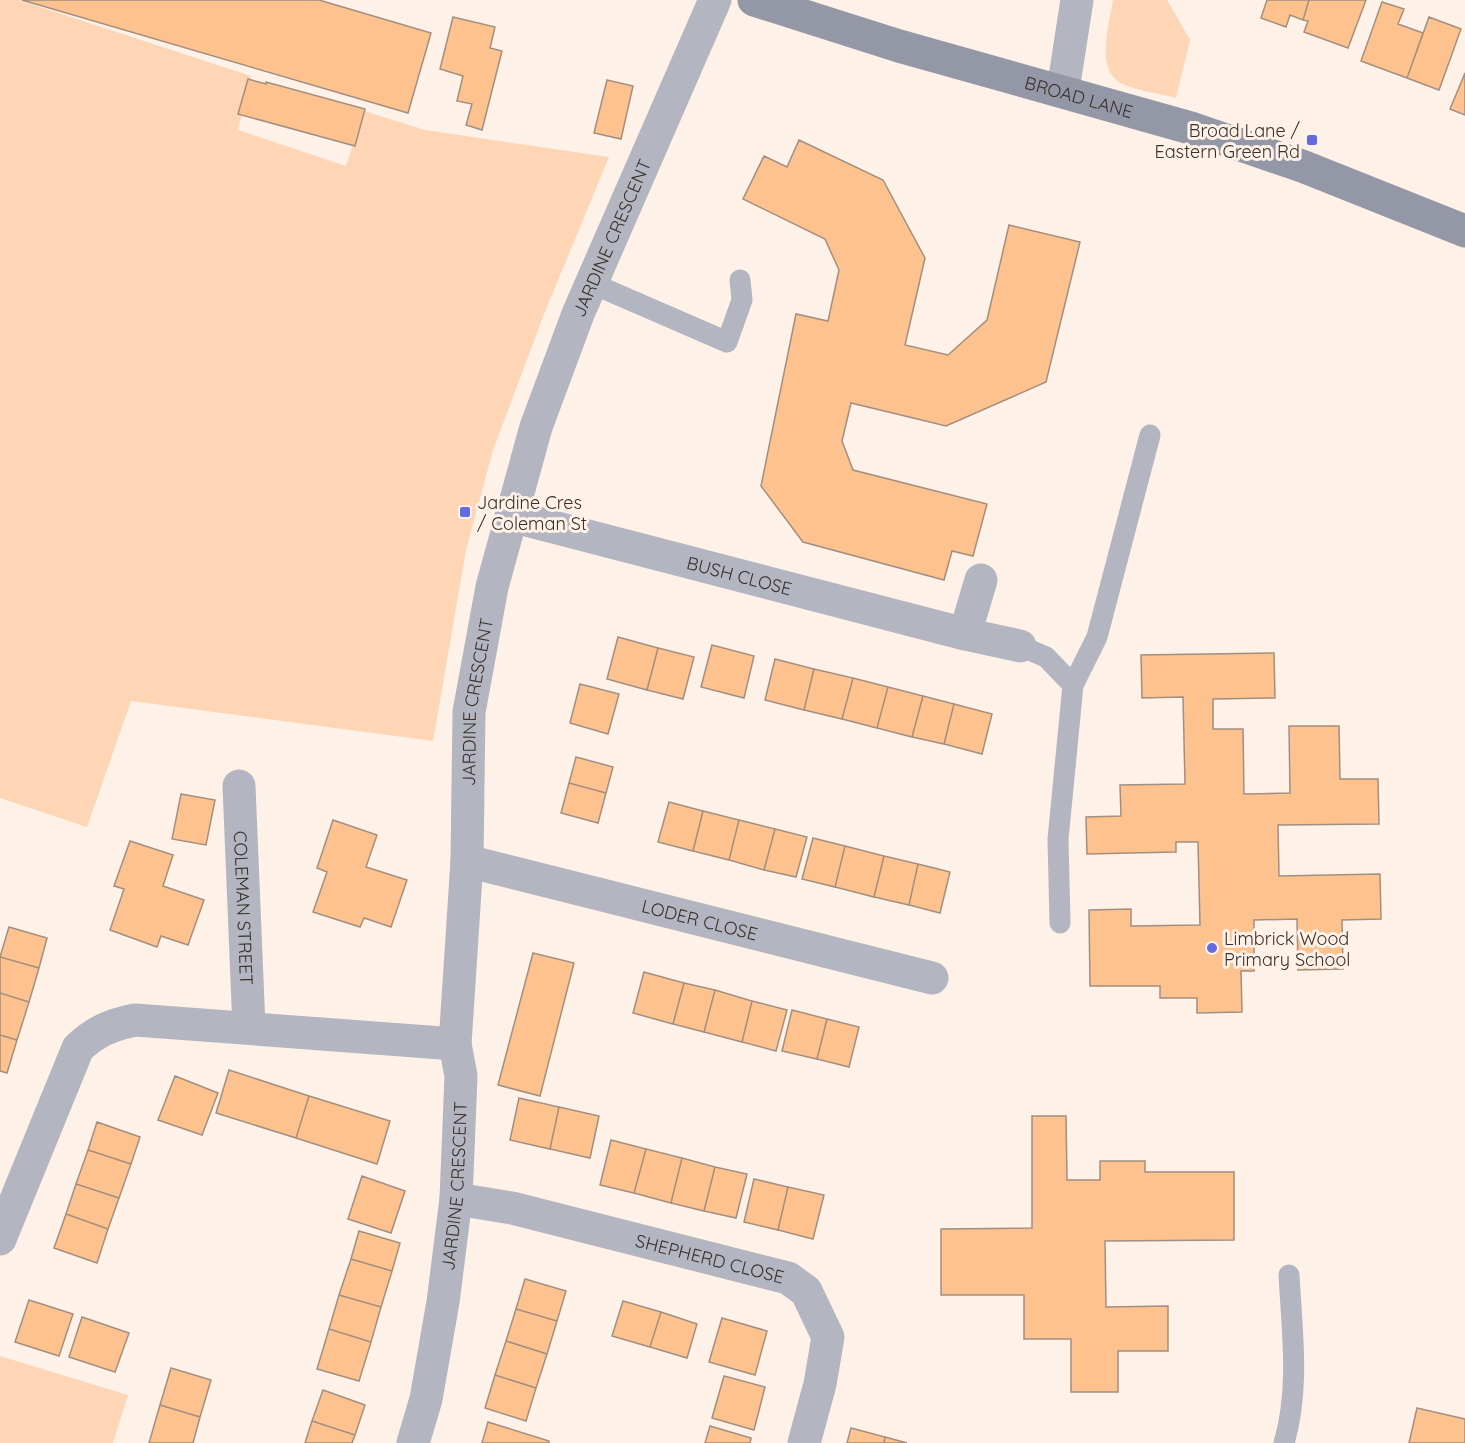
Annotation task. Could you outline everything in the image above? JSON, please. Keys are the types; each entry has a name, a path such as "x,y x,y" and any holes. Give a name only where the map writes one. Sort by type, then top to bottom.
{"street":[{"name":"JARDINE CRESCENT","path":"413,1443 426,1399 441,1313 456,1198 461,1076 455,1044 468,861 469,712 492,587 536,427 591,283 715,0"},
{"name":"BROAD LANE","path":"754,0 899,46 1063,90 1194,129 1302,166 1465,231"},
{"path":"1063,90 1077,0"},
{"name":"BUSH CLOSE","path":"511,516 965,634 1020,646"},
{"path":"965,634 981,580"},
{"name":"COLEMAN STREET","path":"239,786 249,1028"},
{"name":"LODER CLOSE","path":"468,861 932,978"},
{"path":"2,1228 78,1048 93,1034 112,1025 135,1020 455,1044"},
{"name":"SHEPHERD CLOSE","path":"456,1198 512,1208 788,1278 806,1291 828,1337 804,1443"}],"lane":[{"path":"591,283 727,342 742,300 740,280"},
{"path":"1060,923 1058,839 1073,686 1097,637 1150,435"},
{"path":"1020,646 1046,657 1073,686"},
{"path":"1284,1443 1291,1419 1294,1363 1289,1275"}],"shaded area":[{"path":"0,0 19,0 251,76 238,130 346,166 364,111 425,130 609,157 544,314 493,450 466,550 433,741 131,701 87,827 0,798"},
{"path":"1113,0 1167,0 1190,40 1176,98 1134,88 1121,83 1113,76 1108,67 1106,45"},
{"path":"0,1356 128,1395 113,1443 0,1443"}],"building":[{"path":"22,0 319,0 431,33 408,113"},
{"path":"1267,0 1309,0 1303,20 1290,15 1286,27 1261,18"},
{"path":"1309,0 1366,0 1348,48 1304,32 1308,21 1303,20"},
{"path":"1382,2 1404,9 1398,24 1423,33 1407,78 1361,61"},
{"path":"453,17 495,27 490,48 502,51 482,130 466,125 472,104 457,101 463,76 440,69"},
{"path":"1429,17 1461,29 1439,90 1407,78"},
{"path":"1465,73 1465,115 1450,109"},
{"path":"248,79 365,109 355,146 238,114"},
{"path":"607,80 633,86 621,139 594,133"},
{"path":"799,140 883,180 925,258 905,345 948,355 987,320 1009,225 1080,242 1046,382 946,426 851,403 842,441 853,470 987,504 973,556 952,551 944,580 803,542 761,486 796,314 828,321 839,270 825,239 743,199 764,156 787,167"},
{"path":"618,637 658,648 647,690 607,679"},
{"path":"712,645 754,656 744,698 701,687"},
{"path":"658,648 694,657 683,699 647,690"},
{"path":"1274,653 1275,698 1213,699 1213,729 1243,729 1244,794 1290,793 1289,726 1339,726 1340,779 1378,779 1379,824 1278,825 1279,876 1380,874 1381,919 1342,920 1343,969 1298,970 1297,919 1254,920 1254,971 1241,971 1242,1012 1197,1013 1197,998 1160,998 1160,986 1090,986 1089,910 1131,909 1131,926 1200,925 1198,842 1176,842 1176,852 1087,854 1086,817 1121,816 1120,785 1185,784 1183,697 1142,698 1141,655"},
{"path":"775,659 814,669 804,710 765,700"},
{"path":"814,669 853,678 842,719 804,710"},
{"path":"853,678 888,687 877,728 842,719"},
{"path":"580,684 619,694 608,734 570,723"},
{"path":"888,687 923,696 912,737 877,728"},
{"path":"923,696 954,704 944,744 912,737"},
{"path":"954,704 992,714 982,754 944,744"},
{"path":"576,757 613,767 606,793 569,783"},
{"path":"569,783 606,793 598,823 561,813"},
{"path":"181,794 215,800 206,845 172,839"},
{"path":"669,802 703,811 693,851 658,842"},
{"path":"703,811 739,820 729,860 693,851"},
{"path":"333,820 377,835 366,867 407,880 391,927 364,918 360,927 313,912 327,872 317,868"},
{"path":"739,820 775,829 764,870 729,860"},
{"path":"775,829 807,837 796,877 764,870"},
{"path":"813,838 845,846 835,887 802,879"},
{"path":"130,841 173,855 163,886 204,900 188,945 161,936 157,947 110,930 124,889 114,886"},
{"path":"845,846 884,856 874,897 835,887"},
{"path":"884,856 918,864 909,905 874,897"},
{"path":"918,864 950,872 940,913 909,905"},
{"path":"9,927 47,938 39,968 0,957"},
{"path":"533,953 574,963 540,1096 498,1085"},
{"path":"0,957 39,968 29,1002 0,993"},
{"path":"644,972 684,983 673,1024 633,1013"},
{"path":"684,983 715,990 704,1032 673,1024"},
{"path":"715,990 752,1001 742,1042 704,1032"},
{"path":"0,993 29,1002 17,1040 0,1035"},
{"path":"752,1001 787,1010 776,1051 742,1042"},
{"path":"792,1010 827,1019 817,1059 782,1051"},
{"path":"827,1019 859,1027 849,1067 817,1059"},
{"path":"0,1035 17,1040 7,1073 0,1071"},
{"path":"229,1070 309,1096 296,1138 216,1113"},
{"path":"175,1076 218,1093 202,1135 158,1120"},
{"path":"309,1096 390,1121 377,1164 296,1138"},
{"path":"519,1098 559,1107 550,1149 510,1140"},
{"path":"559,1107 599,1116 590,1158 550,1149"},
{"path":"1032,1116 1066,1116 1067,1180 1100,1180 1100,1161 1145,1161 1145,1172 1234,1172 1234,1240 1105,1241 1106,1307 1168,1306 1168,1351 1118,1351 1118,1392 1071,1392 1071,1339 1024,1339 1024,1295 941,1295 941,1229 1032,1228"},
{"path":"97,1122 140,1137 131,1164 88,1150"},
{"path":"611,1140 646,1149 634,1193 600,1185"},
{"path":"646,1149 682,1158 671,1203 634,1193"},
{"path":"88,1150 131,1164 119,1198 76,1184"},
{"path":"682,1158 715,1167 704,1211 671,1203"},
{"path":"715,1167 747,1174 736,1218 704,1211"},
{"path":"362,1176 405,1191 391,1233 348,1219"},
{"path":"754,1179 788,1187 778,1230 744,1222"},
{"path":"76,1184 119,1198 108,1229 66,1214"},
{"path":"788,1187 824,1195 813,1239 778,1230"},
{"path":"66,1214 108,1229 97,1263 54,1248"},
{"path":"359,1231 400,1243 392,1271 351,1259"},
{"path":"351,1259 392,1271 381,1307 339,1295"},
{"path":"525,1279 566,1291 557,1321 516,1309"},
{"path":"339,1295 381,1307 371,1342 329,1329"},
{"path":"29,1300 73,1314 59,1356 15,1342"},
{"path":"623,1301 661,1312 650,1347 612,1336"},
{"path":"516,1309 557,1321 547,1354 506,1341"},
{"path":"661,1312 697,1324 687,1358 650,1347"},
{"path":"82,1317 129,1333 115,1372 69,1357"},
{"path":"722,1318 767,1331 755,1375 709,1362"},
{"path":"329,1329 371,1342 359,1381 317,1369"},
{"path":"506,1341 547,1354 536,1388 495,1375"},
{"path":"171,1368 211,1380 200,1417 160,1405"},
{"path":"495,1375 536,1388 526,1421 485,1408"},
{"path":"724,1376 765,1387 754,1430 712,1418"},
{"path":"323,1390 365,1405 355,1435 312,1421"},
{"path":"160,1405 200,1417 193,1443 149,1443"},
{"path":"1417,1408 1465,1419 1465,1443 1409,1443"},
{"path":"312,1421 355,1435 352,1443 305,1443"},
{"path":"488,1422 549,1441 549,1443 482,1443"},
{"path":"710,1426 751,1438 750,1443 705,1443"},
{"path":"851,1428 885,1437 884,1443 847,1443"},
{"path":"885,1437 907,1443 884,1443"}],"place":[{"name":"Broad Lane / Eastern Green Rd","path":"1312,140"},
{"name":"Jardine Cres / Coleman St","path":"465,512"},
{"name":"Limbrick Wood Primary School","path":"1212,948"}]}
